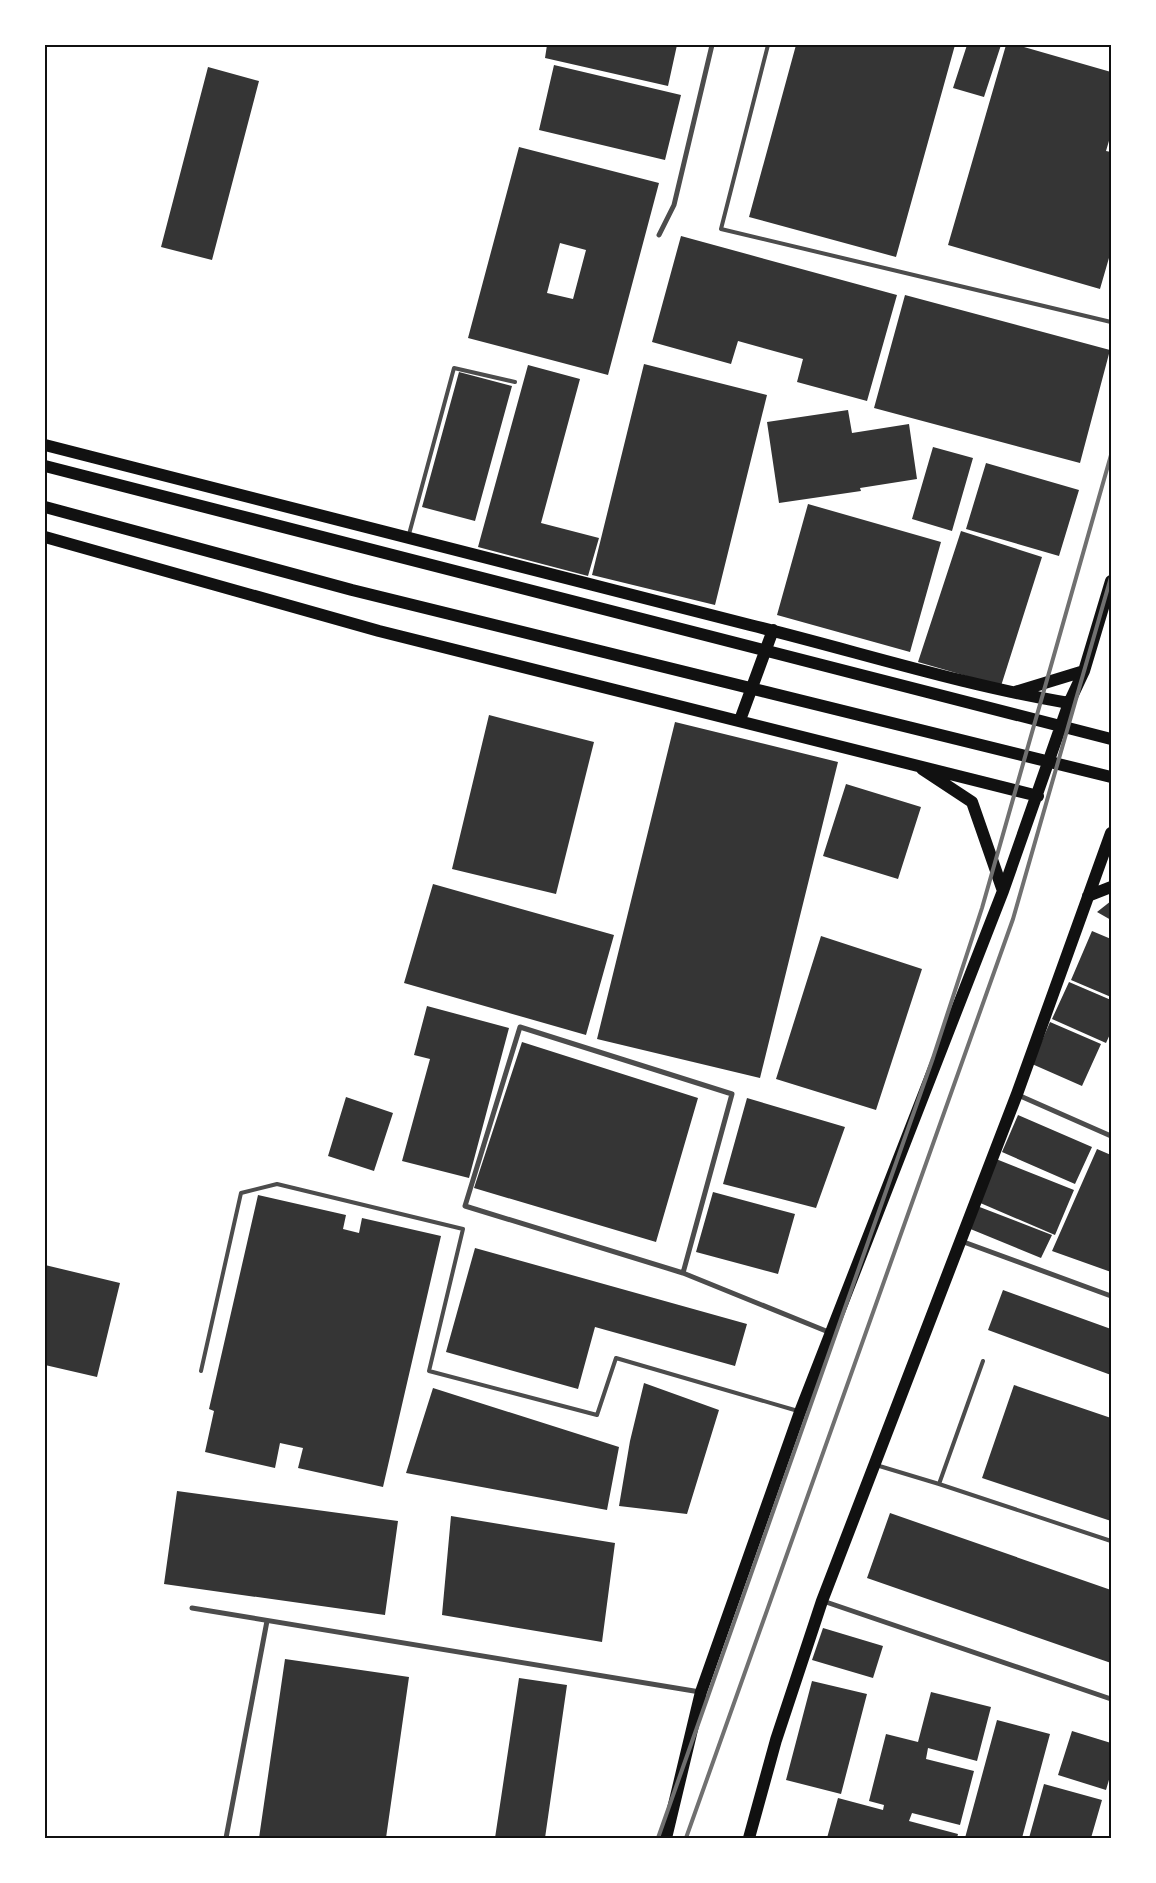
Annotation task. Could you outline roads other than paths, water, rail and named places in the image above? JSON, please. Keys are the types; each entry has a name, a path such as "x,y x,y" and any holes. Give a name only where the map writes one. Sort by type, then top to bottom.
{"main road":[{"path":"45,445 407,540 773,630 1010,693 1069,703"},
{"path":"45,466 1111,739"},
{"path":"45,507 362,592 1111,777"},
{"path":"45,537 379,630 1038,796"},
{"path":"666,1838 701,1692 800,1412 1003,891 1038,796 1069,703 1084,671 1111,581"},
{"path":"740,720 773,630"},
{"path":"1010,693 1084,671"},
{"path":"912,763 972,802 1003,891"},
{"path":"749,1838 776,1740 822,1601 1017,1094 1111,833"},
{"path":"1088,896 1111,886"}],"street":[{"path":"658,235 674,205 712,45"},
{"path":"683,1273 732,1094 520,1027 465,1206 683,1273 832,1334"},
{"path":"1017,1094 1111,1136"},
{"path":"960,1241 1111,1296"},
{"path":"822,1601 1111,1699"},
{"path":"192,1608 701,1692"},
{"path":"226,1838 267,1621"}],"lane":[{"path":"768,45 721,228 1111,322"},
{"path":"407,540 454,368 515,382"},
{"path":"201,1371 241,1193 278,1184 463,1229 429,1371 598,1415 616,1358 800,1412"},
{"path":"939,1484 983,1362"},
{"path":"874,1464 1111,1542"}],"railway":[{"path":"658,1838 933,1058 982,908 1111,455"},
{"path":"686,1838 1013,919 1111,577"}]}
